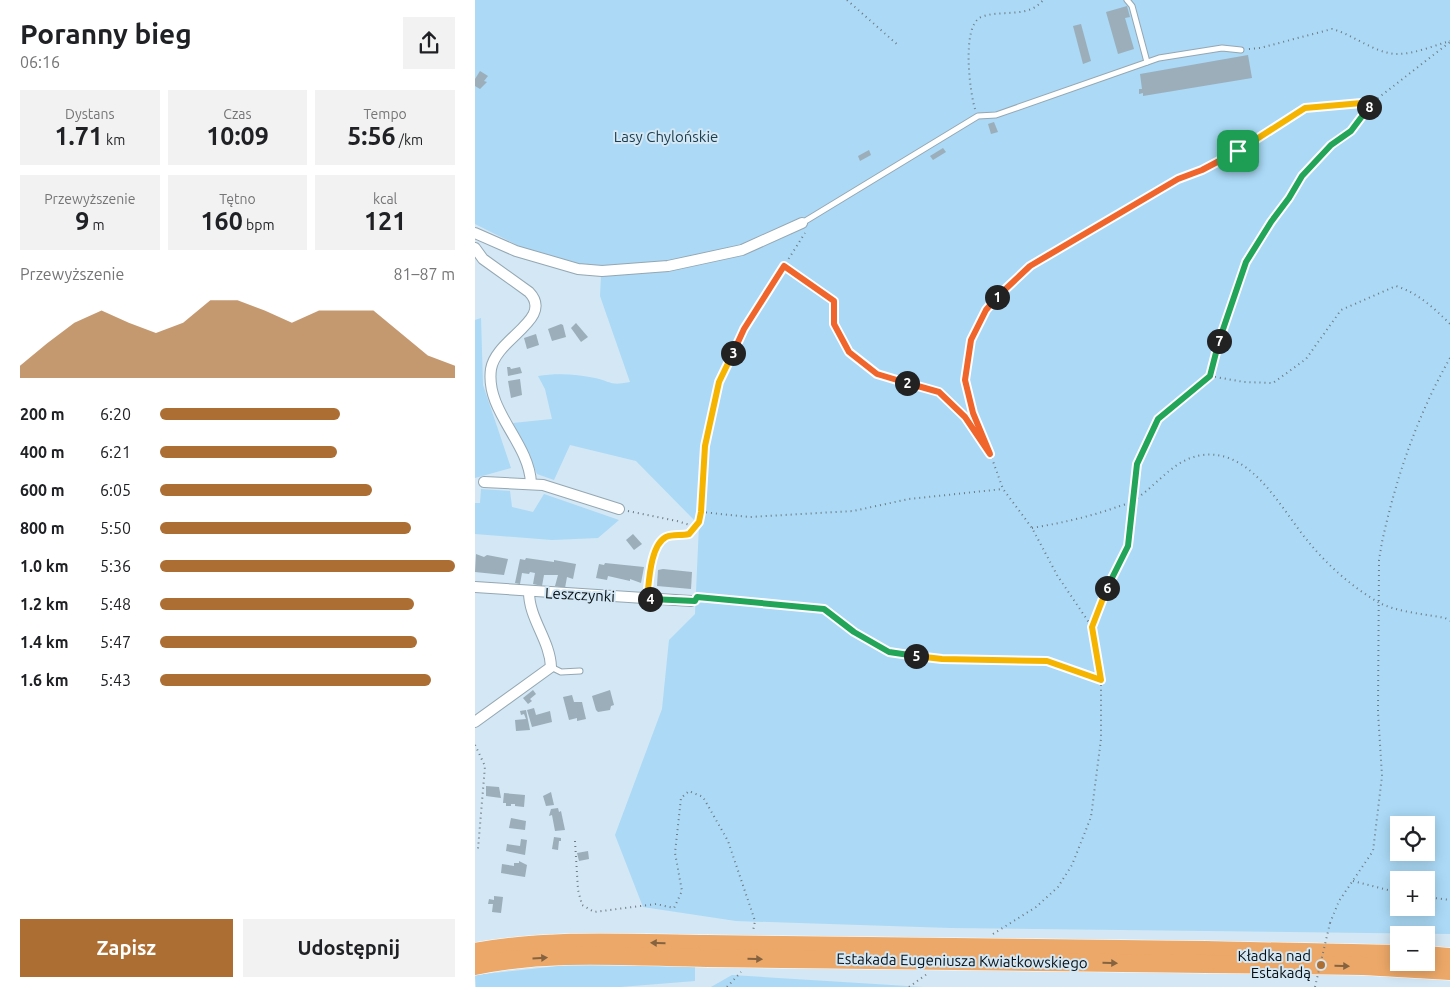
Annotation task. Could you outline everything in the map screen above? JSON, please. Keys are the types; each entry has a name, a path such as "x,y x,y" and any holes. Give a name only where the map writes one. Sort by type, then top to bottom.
{"highway":[{"name":"Estakada Eugeniusza Kwiatkowskiego","path":"475,952 502,947 560,942 1206,957 1450,971"},
{"name":"Estakada Eugeniusza Kwiatkowskiego","path":"475,966 501,962 571,957 1206,957 1390,954"},
{"path":"1435,956 1450,957"}],"street":[{"path":"475,233 525,254 578,269 601,271 667,266 742,250 802,223"},
{"path":"475,248 483,259 529,292 536,304 532,318 498,351 494,360 491,382 501,413 520,446 531,471 531,483"},
{"path":"484,482 543,485 619,509"},
{"name":"Leszczynki","path":"475,587 691,601"},
{"name":"Leszczynki","path":"529,592 530,607 546,647 551,667"},
{"path":"475,722 551,667"}],"lane":[{"path":"1127,0 1132,6 1147,62"},
{"path":"802,223 978,116 996,115 1159,58 1222,48 1241,50"},
{"path":"551,667 561,672 580,671"}],"path":[{"path":"847,0 899,46"},
{"path":"978,116 972,100 969,70 970,36 973,24 980,18 1025,11 1039,5 1043,0"},
{"path":"1241,50 1260,48 1332,29 1383,51 1395,54 1450,41"},
{"path":"1092,627 1098,608 1128,546 1137,464 1158,419 1210,376 1222,331 1246,262 1302,176 1331,145 1351,131 1373,102 1450,41"},
{"path":"986,938 1036,907 1058,887 1072,866 1091,817 1101,739 1101,680 1092,627 1057,575 1032,528 1003,489 973,413 965,380 971,340 986,310 1004,289 1030,266 1178,179 1202,170 1238,151 1305,108 1373,102"},
{"path":"647,599 655,549 662,539 667,536 689,534 696,527 701,512 705,446 719,382 744,329 805,233 802,223"},
{"path":"784,266 834,301 834,324 849,352 877,374 939,392 965,417 990,454"},
{"path":"1210,376 1244,382 1273,383 1305,359 1341,310 1353,303 1396,286 1407,290 1430,304 1450,324"},
{"path":"1315,987 1330,923 1339,901 1373,851 1382,776 1378,712 1379,560 1403,464 1425,404 1450,358"},
{"path":"1032,528 1094,516 1133,501 1181,462 1203,455 1224,456 1245,466 1282,505 1306,540 1326,562 1379,603 1445,618 1450,621"},
{"path":"701,512 750,517 853,511 909,499 1003,489"},
{"path":"619,509 677,520 696,527"},
{"path":"691,601 695,601 697,597 824,609 854,632 889,652 942,659 1047,661 1101,680"},
{"path":"475,745 485,766 478,849"},
{"path":"575,841 578,890 582,904 594,912 656,904 674,908 682,891 675,853 681,798 689,791 703,797 728,841 755,921 752,936"},
{"path":"1353,881 1390,891"},
{"path":"1435,898 1450,900"},
{"path":"727,987 747,966"},
{"path":"909,987 934,970"}],"green space":[{"name":"Lasy Chylońskie","path":"475,0 1450,0 1450,934 1435,934 1435,926 1390,926 1390,933 951,928 736,921 643,907 615,835 662,709 669,640 695,614 699,525 636,461 570,445 554,480 537,474 513,423 552,419 545,389 538,376 552,374 574,375 595,378 615,384 630,382 600,296 601,276 620,275 575,266 533,253 475,224"},
{"path":"481,318 483,385 511,468 475,478 475,320"},
{"path":"481,489 510,491 512,507 533,512 544,494 619,520 598,538 552,540 475,534 475,503 480,503"},
{"path":"568,965 695,966 695,981 620,987 476,987 475,975"},
{"path":"732,975 923,987 711,987"}],"building":[{"path":"1127,6 1130,17 1125,18 1134,49 1118,54 1106,12"},
{"path":"1081,24 1091,61 1083,64 1073,26"},
{"path":"1248,55 1252,78 1143,96 1143,93 1139,94 1139,89 1142,89 1140,74"},
{"path":"480,71 488,76 484,81 487,82 480,89 475,86 475,79"},
{"path":"994,122 998,132 991,134 988,124"},
{"path":"943,148 946,152 933,160 930,156"},
{"path":"869,150 871,155 860,161 858,156"},
{"path":"576,323 588,337 581,342 571,328"},
{"path":"563,325 566,337 552,341 548,329"},
{"path":"536,334 539,345 527,349 524,338"},
{"path":"507,367 511,369 520,367 522,373 508,376"},
{"path":"520,379 522,395 511,398 508,381"},
{"path":"633,534 642,544 634,550 626,540"},
{"path":"476,554 484,557 487,555 508,559 504,575 475,572"},
{"path":"526,558 576,564 573,579 567,577 565,588 555,586 558,575 544,575 542,586 533,584 535,573 530,572 529,574 522,573 520,584 515,583 520,559 525,560"},
{"path":"605,563 644,567 641,583 630,579 630,581 608,576 607,580 596,578 599,564 604,565"},
{"path":"658,570 692,572 691,589 657,586"},
{"path":"533,690 536,694 530,699 532,701 528,704 523,698"},
{"path":"610,690 614,705 611,706 610,710 598,712 592,696"},
{"path":"572,695 574,702 582,702 586,719 577,721 577,718 569,720 563,697"},
{"path":"534,708 536,715 550,711 552,722 532,727 527,710"},
{"path":"526,710 530,730 516,731 515,720 526,719 524,714 521,715 520,711"},
{"path":"486,786 499,787 501,798 486,796"},
{"path":"551,792 554,805 546,806 543,796"},
{"path":"504,793 525,795 524,807 515,806 515,804 506,806 506,803 503,803"},
{"path":"558,808 559,812 561,811 565,830 555,831 552,815 549,816 551,809"},
{"path":"511,818 526,821 525,830 509,828"},
{"path":"554,837 561,838 558,850 552,849"},
{"path":"521,839 527,840 525,855 506,851 507,844 520,846"},
{"path":"588,851 589,859 579,861 577,853"},
{"path":"519,861 527,865 525,877 501,873 502,864 514,866 514,863 519,863"},
{"path":"494,896 503,897 501,913 492,912 493,904 488,904 489,899 494,900"}],"place":[{"name":"Kładka nad Estakadą","path":"1321,965"}],"route":[{"path":"1373,102 1351,131 1331,145 1302,176 1246,262 1222,331 1210,376 1158,419 1137,464 1128,546 1098,608 1092,627 1101,671 1101,680 1047,661 942,659 889,652 854,632 824,609 697,597 695,601 647,599 655,549 662,539 667,536 689,534 699,522 705,446 719,382 744,329 784,266 834,301 834,324 849,352 877,374 939,392 965,417 990,454 973,413 965,380 971,340 986,310 1004,289 1030,266 1178,179 1202,170 1238,151 1305,108 1373,102"}]}
